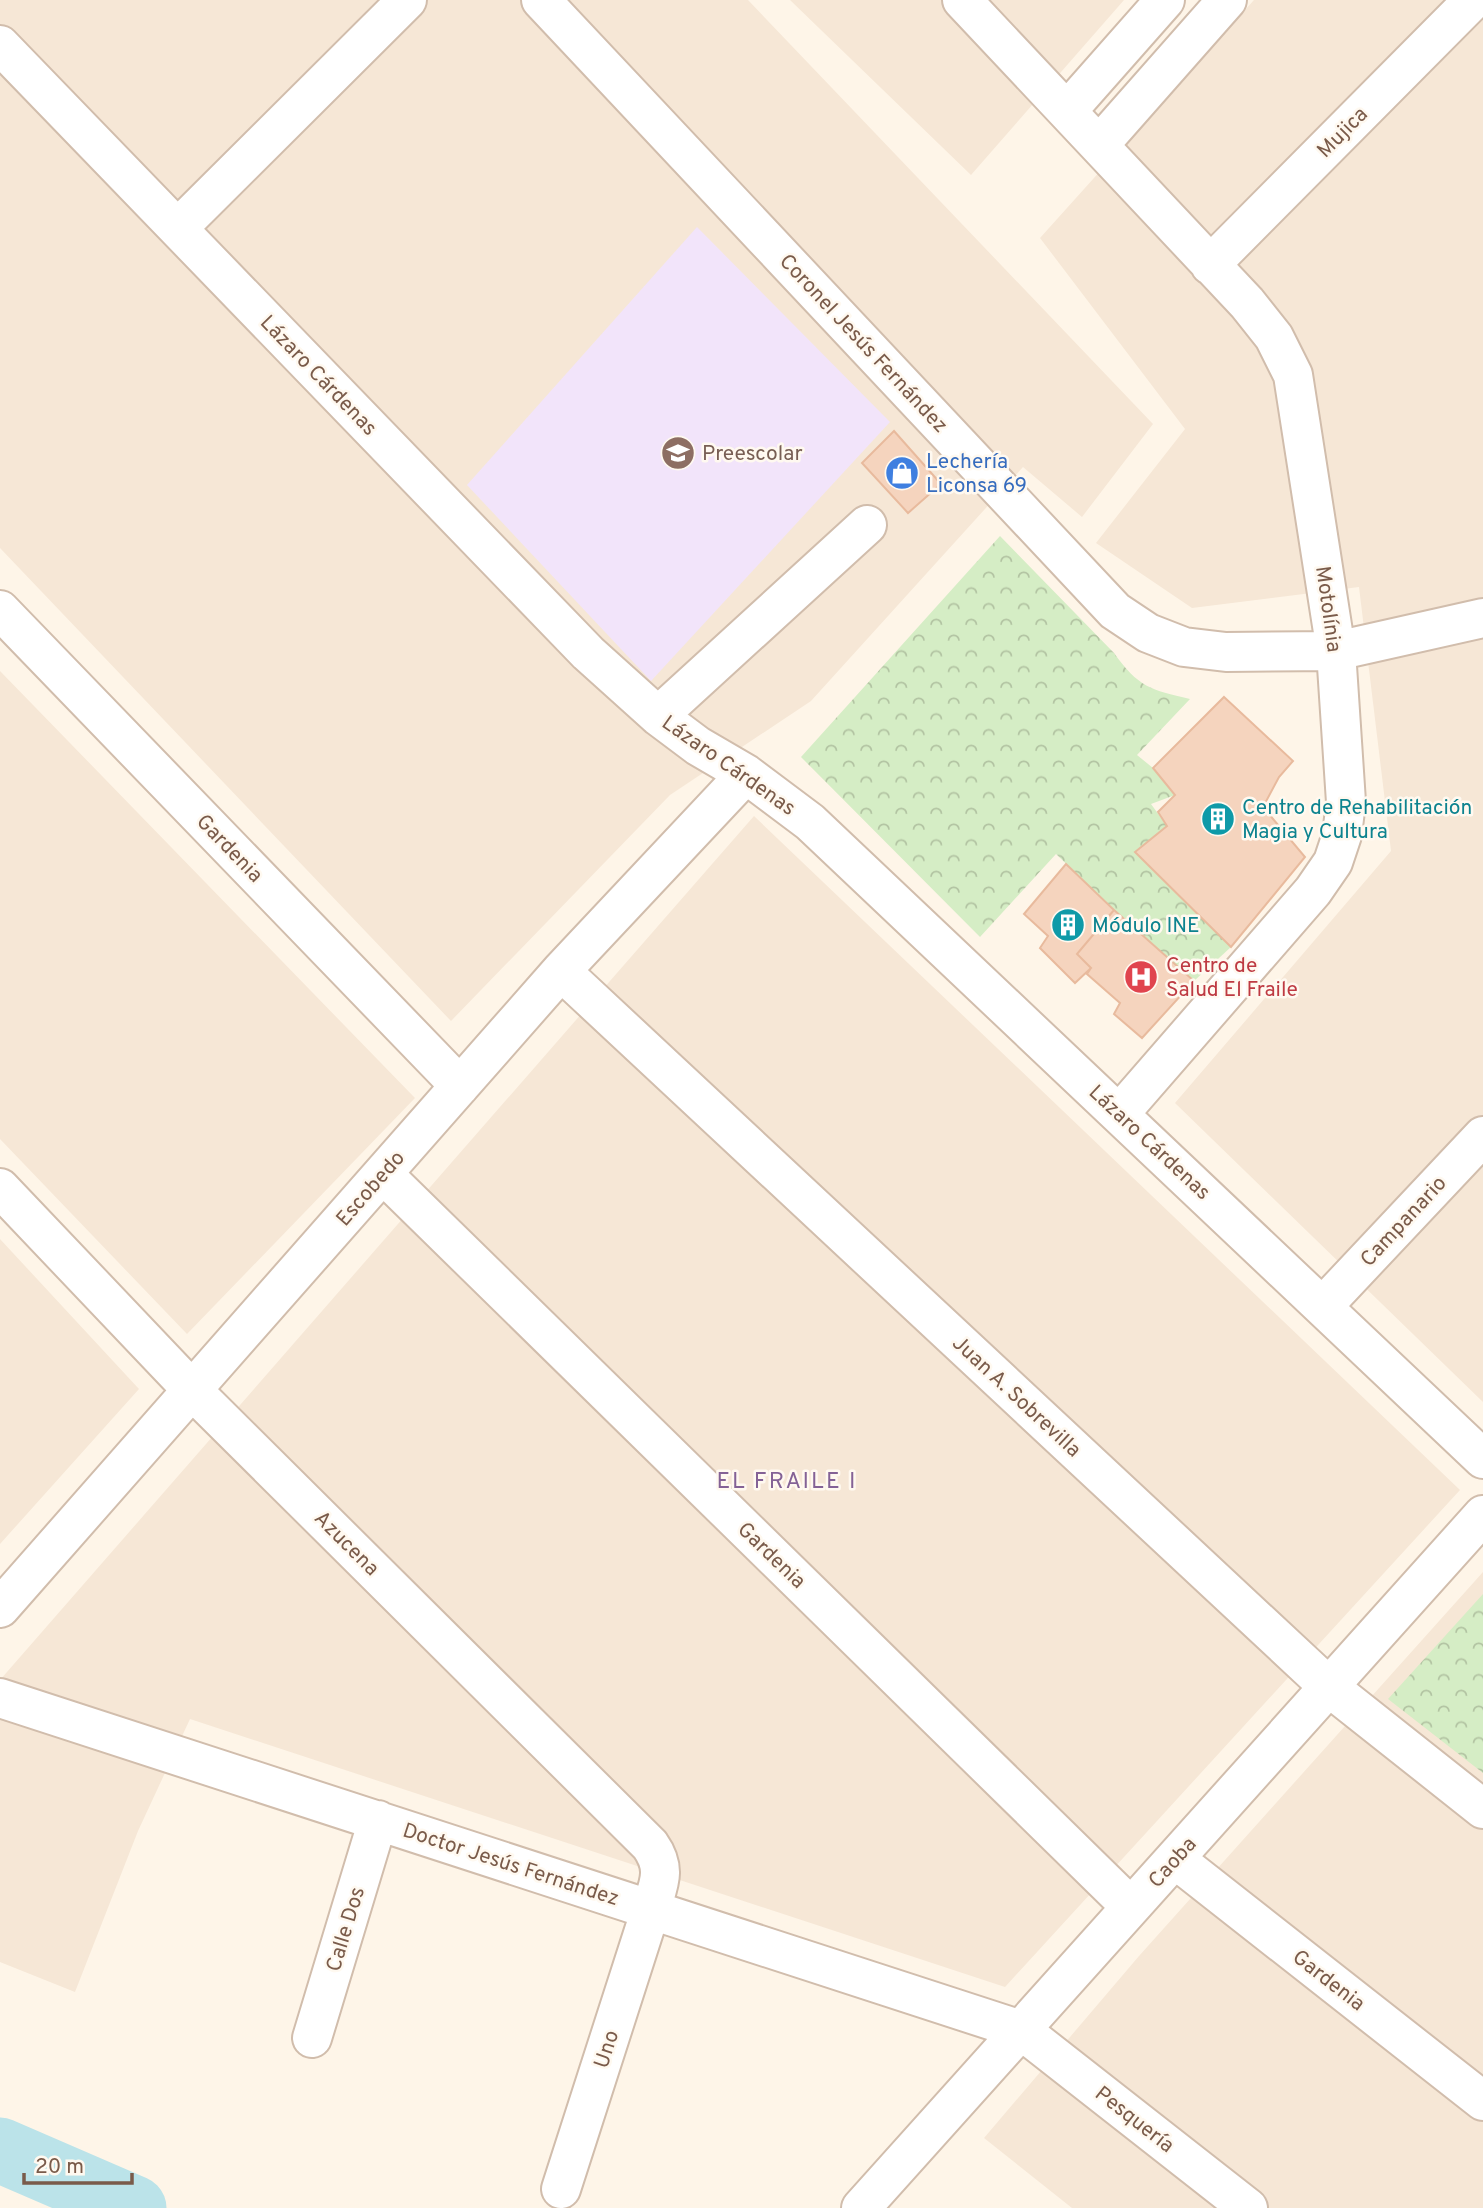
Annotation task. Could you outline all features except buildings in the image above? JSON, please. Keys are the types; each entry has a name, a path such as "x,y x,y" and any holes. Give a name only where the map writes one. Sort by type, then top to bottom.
{"street":[{"path":"178,228 407,0"},
{"name":"Coronel Jesús Fernández","path":"541,0 1115,611 1148,634 1184,647 1226,652 1336,651 1483,618"},
{"name":"Motolínia","path":"962,0 1100,144 1247,303 1274,337 1293,375 1336,651 1346,802 1342,835 1333,862 1313,891 1120,1113"},
{"path":"1067,111 1165,0"},
{"path":"1100,144 1227,0"},
{"name":"Mujica","path":"1210,265 1474,0"},
{"name":"Lázaro Cárdenas","path":"0,45 588,653 658,716 698,747 746,774 810,822 1483,1458"},
{"path":"658,716 867,525"},
{"name":"Gardenia","path":"0,610 460,1086"},
{"name":"Escobedo","path":"0,1608 561,971 746,774"},
{"name":"Juan A. Sobrevilla","path":"561,971 1329,1687 1483,1809"},
{"name":"Campanario","path":"1323,1306 1483,1136"},
{"name":"Gardenia","path":"383,1174 1131,1907"},
{"name":"Azucena","path":"0,1188 193,1391 650,1845 659,1858 661,1870 651,1909"},
{"name":"Caoba","path":"861,2208 1483,1515"},
{"name":"Doctor Jesús Fernández","path":"0,1698 1021,2030"},
{"name":"Calle Dos","path":"312,2038 378,1821"},
{"name":"Gardenia","path":"1175,1859 1483,2101"},
{"name":"Uno","path":"561,2189 651,1909"},
{"name":"Pesquería","path":"1021,2030 1248,2208"}],"shaded area":[{"path":"0,0 748,0 1153,424 1082,517 1023,467 811,701 670,795 451,1021 0,548"},
{"path":"790,0 1124,0 971,175"},
{"path":"1254,0 1483,0 1483,1402 1175,1103 1391,851 1359,587 1192,608 1096,543 1185,429 1040,238"},
{"name":"Preescolar","path":"697,227 890,422 651,681 467,485"},
{"path":"0,671 415,1098 187,1334 0,1139"},
{"path":"754,816 1460,1490 1005,1987 190,1719 138,1831 75,1992 0,1962 0,1680"},
{"path":"0,1239 139,1389 0,1544"},
{"path":"1483,1572 1483,2208 1072,2208 984,2138 1139,1956"}],"green space":[{"path":"1000,536 1138,680 1165,693 1190,699 1137,755 1153,768 1175,795 1151,804 1167,826 1136,852 1231,947 1194,981 1056,854 980,937 801,757"},
{"path":"1483,1594 1483,1773 1388,1699"}],"waterway":[{"path":"0,2150 134,2208"}],"place":[{"name":"Preescolar","path":"678,453"},
{"name":"Lechería Liconsa 69","path":"902,473"},
{"name":"Centro de Rehabilitación Magia y Cultura","path":"1218,819"},
{"name":"Módulo INE","path":"1068,925"},
{"name":"Centro de Salud El Fraile","path":"1141,977"}],"district":[{"name":"EL FRAILE I","path":"787,1480"}]}
